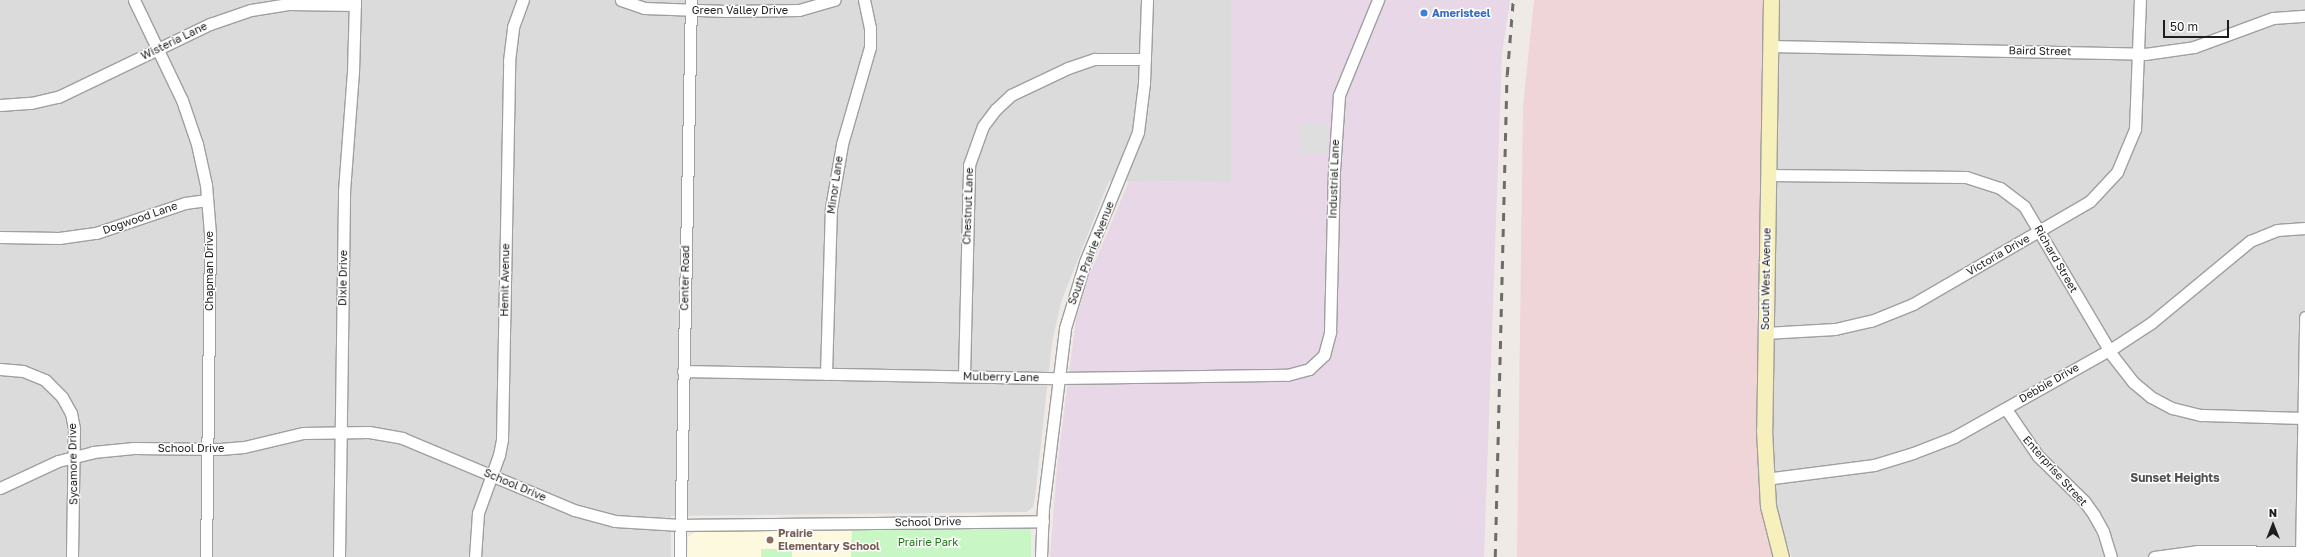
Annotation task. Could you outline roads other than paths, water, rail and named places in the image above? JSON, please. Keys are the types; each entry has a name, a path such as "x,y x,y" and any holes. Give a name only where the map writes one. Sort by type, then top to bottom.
{"street":[{"name":"Chapman Drive","path":"134,0 159,49 190,122 202,164 207,200 210,273 206,557"},
{"name":"Hemit Avenue","path":"474,557 478,513 500,455 502,439 510,45 515,20 523,0"},
{"name":"Green Valley Drive","path":"621,0 644,8 691,5 786,11 812,8 835,0"},
{"name":"Minor Lane","path":"826,374 831,208 842,144 870,47 870,28 864,0"},
{"name":"South Prairie Avenue","path":"1041,557 1042,521 1065,328 1073,295 1138,132 1143,106 1147,0"},
{"name":"Industrial Lane","path":"1317,363 1326,349 1330,332 1334,171 1339,95 1378,0"},
{"name":"South West Avenue","path":"1771,0 1765,333 1765,479 1769,511 1781,557"},
{"name":"Victoria Drive","path":"1765,333 1814,332 1871,321 1913,304 2090,201 2117,172 2135,130 2140,0"},
{"name":"Wisteria Lane","path":"0,105 31,103 58,97 210,24 251,10 290,4 355,3"},
{"name":"Dixie Drive","path":"339,557 344,191 353,72 355,3"},
{"name":"Center Road","path":"680,557 691,5"},
{"name":"Baird Street","path":"1770,46 2139,54 2172,52 2194,47 2256,23 2274,18 2305,16"},
{"name":"Chestnut Lane","path":"964,376 969,165 984,126 996,109 1012,95 1068,68 1094,59 1145,59"},
{"name":"Richard Street","path":"1768,174 1976,179 2000,188 2024,206 2109,349 2133,382 2151,397 2172,408 2201,415 2304,418"},
{"name":"Dogwood Lane","path":"0,237 59,238 96,233 184,203 207,200"},
{"name":"Debbie Drive","path":"1765,479 1846,470 1913,454 1954,437 2006,409 2109,349 2157,318 2250,241 2278,230 2305,228"},
{"path":"2154,557 2197,551 2302,554 2305,317"},
{"name":"Mulberry Lane","path":"683,371 1058,378 1287,375 1304,372 1317,363"},
{"name":"Sycamore Drive","path":"0,369 23,371 36,375 57,390 71,413 74,457 72,557"},
{"name":"Enterprise Street","path":"2006,409 2038,456 2084,501 2105,536 2111,557"},
{"name":"School Drive","path":"0,488 47,466 74,457 120,449 207,449 244,447 303,433 369,432 402,438 492,476 597,517 637,524 680,525 1042,521"}],"railway":[{"path":"1495,557 1507,75 1513,0"}],"place":[{"name":"Ameristeel","path":"1424,13"},
{"name":"Prairie Elementary School","path":"770,540"}],"district":[{"name":"Sunset Heights","path":"2175,478"}],"park label":[{"name":"Prairie Park","path":"928,542"}]}
